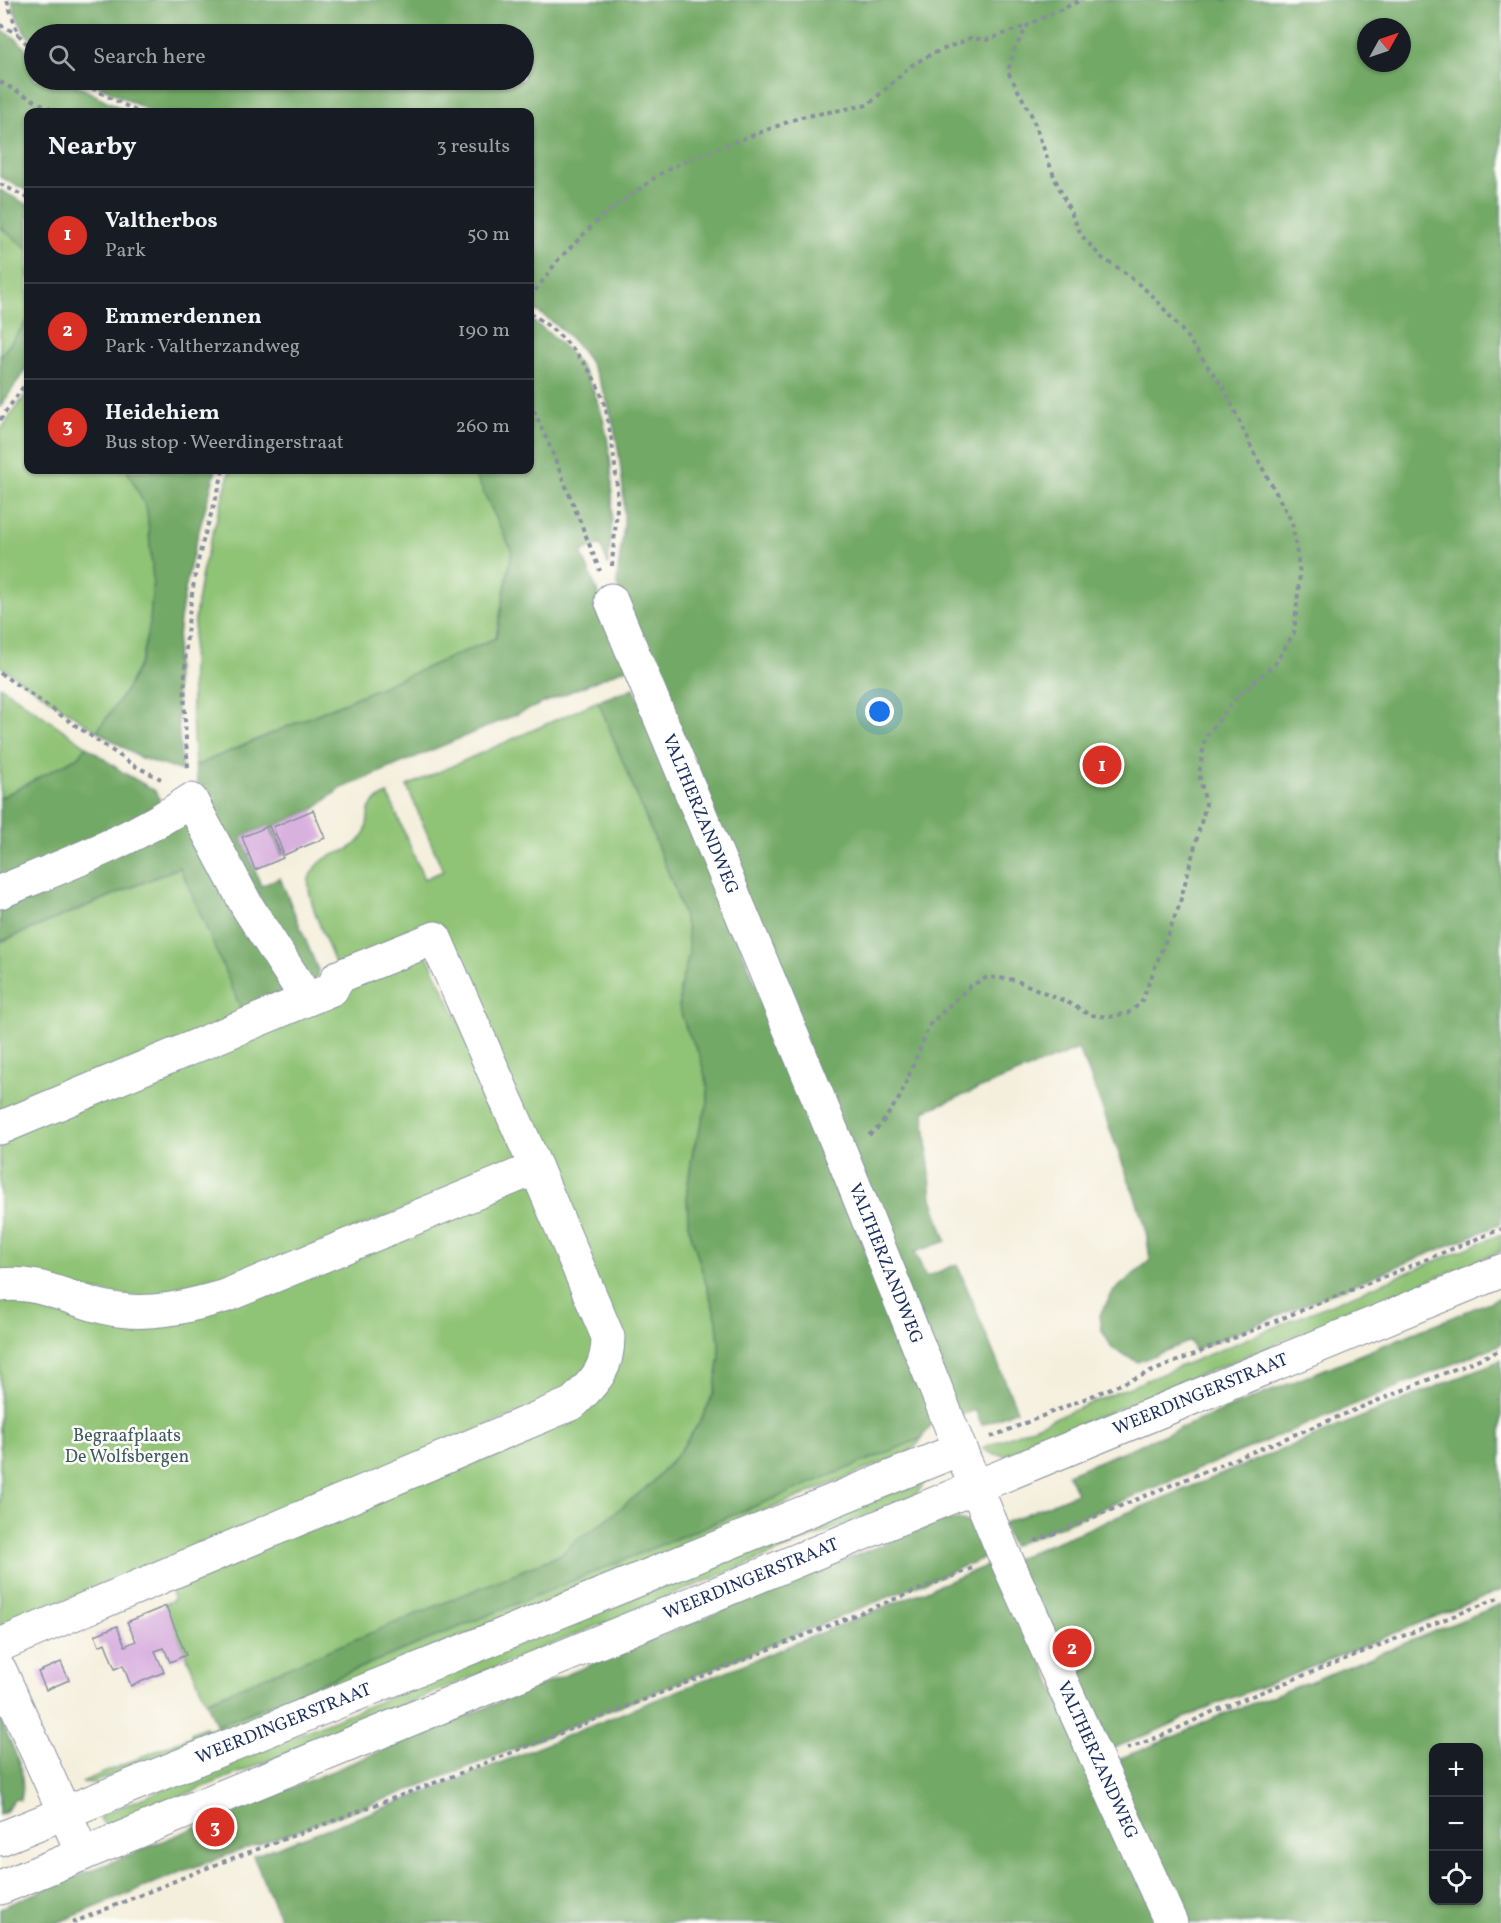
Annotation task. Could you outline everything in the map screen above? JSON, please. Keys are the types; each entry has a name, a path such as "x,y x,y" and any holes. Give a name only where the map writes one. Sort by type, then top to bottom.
{"street":[{"name":"VALTHERZANDWEG","path":"611,600 842,1155 976,1488 1171,1923"},
{"path":"0,892 75,861 165,818 191,800 247,906 307,999"},
{"path":"0,1128 332,989 338,977 435,938 608,1337 608,1354 603,1368 596,1381 573,1403 0,1645"},
{"path":"0,1285 40,1286 108,1309 146,1312 175,1309 225,1296 536,1168"},
{"name":"WEERDINGERSTRAAT","path":"0,1888 1501,1271"},
{"name":"WEERDINGERSTRAAT","path":"0,1839 960,1449"},
{"path":"0,1670 83,1854"}],"path":[{"path":"6,0 18,34"},
{"path":"534,293 558,260 601,217 660,174 685,161 801,117 868,105 912,65 932,54 971,38 986,40 1028,26 1081,0"},
{"path":"0,24 18,34 24,41"},
{"path":"842,1155 880,1126 900,1097 930,1024 970,986 987,976 1015,980 1069,1003 1090,1015 1109,1017 1128,1012 1141,1003 1179,906 1206,804 1199,774 1205,738 1238,695 1275,664 1294,633 1299,574 1292,522 1253,451 1225,390 1187,338 1153,296 1123,271 1102,258 1082,236 1055,179 1031,114 1008,72 1014,50 1028,26"},
{"path":"0,82 49,108"},
{"path":"95,90 130,108"},
{"path":"0,184 24,196"},
{"path":"534,316 567,343 594,380 602,396 609,422 617,475 611,600"},
{"path":"0,420 24,386"},
{"path":"534,411 611,600"},
{"path":"191,800 184,711 187,619 198,561 222,474"},
{"path":"0,673 133,765 173,786 191,800"},
{"path":"960,1449 1501,1228"},
{"path":"72,1923 204,1869 458,1774 1004,1554 1501,1350"},
{"path":"1098,1760 1166,1734 1214,1711 1501,1597"}],"green space":[{"path":"12,0 1501,0 1501,1224 1194,1350 1190,1341 1138,1362 1113,1349 1102,1331 1100,1315 1113,1292 1150,1260 1145,1224 1088,1070 1078,1049 924,1111 932,1198 946,1241 915,1252 926,1277 957,1264 1017,1410 982,1425 975,1410 957,1417 617,584 624,507 615,431 603,388 594,369 568,336 534,310 534,108 143,108 108,90 534,90 534,24 24,24 24,31"},
{"path":"0,29 17,39 24,47 24,90 85,90 120,108 24,108 24,189 0,177"},
{"path":"0,190 24,203 24,246 0,227"},
{"path":"0,227 24,246 24,325 0,357"},
{"path":"534,322 557,340 580,366 592,387 601,411 611,462 612,514 608,564 600,544 581,552 629,667 340,789 313,810 273,827 284,855 269,826 242,837 261,886 280,878 318,970 319,976 308,983 198,787 195,766 496,638 512,551 475,474 534,474"},
{"path":"24,325 24,372 0,407 0,357"},
{"path":"24,397 24,474 129,474 147,510 153,579 150,623 141,661 125,692 97,731 0,666 0,431"},
{"path":"129,474 215,474 190,565 178,637 176,689 182,771 141,758 97,731 125,692 141,661 150,623 153,579 147,510"},
{"path":"229,474 475,474 512,551 496,638 195,766 192,717 193,645 202,573"},
{"path":"0,686 86,746 80,756 0,798"},
{"path":"634,688 933,1414 931,1425 922,1438 217,1726 206,1701 562,1554 574,1542 652,1483 680,1451 701,1420 714,1393 720,1357 717,1320 688,1224 687,1190 693,1150 708,1103 708,1087 700,1056 686,1028 679,1007 680,988 689,954 687,928 675,889 598,701"},
{"path":"598,701 675,889 687,928 689,954 680,988 686,1028 700,1055 708,1087 708,1103 693,1150 687,1190 688,1224 717,1320 720,1357 714,1392 701,1420 680,1451 652,1483 574,1542 562,1554 206,1701 164,1604 174,1600 168,1584 608,1373 441,926 336,966 314,909 309,887 310,876 321,862 350,848 362,838 366,831 370,808 388,794 424,879 443,871 407,786"},
{"path":"86,746 124,773 154,790 159,797 159,805 0,883 0,798 80,756"},
{"path":"184,818 292,990 245,1018 180,867 0,942 0,900"},
{"path":"181,867 245,1018 0,1119 0,942"},
{"path":"423,947 526,1160 173,1302 0,1278 0,1133"},
{"name":"Begraafplaats De Wolfsbergen","path":"532,1175 600,1335 579,1388 0,1627 0,1293 132,1319"},
{"path":"1501,1234 1501,1251 1006,1455 993,1454 982,1448"},
{"path":"1501,1297 1501,1344 1012,1546 1002,1524 1077,1493 1068,1474"},
{"path":"1501,1360 1501,1590 1213,1705 1101,1753 1014,1559"},
{"path":"922,1438 908,1452 385,1668 93,1783 82,1782 192,1736 191,1733 205,1727 207,1730 217,1726"},
{"path":"928,1478 916,1495 111,1825 105,1825 98,1816"},
{"path":"958,1519 976,1527 994,1554 557,1732 399,1794 186,1870 57,1923 0,1923 0,1908 942,1520"},
{"path":"996,1562 1163,1923 282,1923 253,1856 440,1787"},
{"path":"1501,1604 1501,1923 1177,1923 1106,1764 1214,1718"},
{"path":"0,1719 17,1758 23,1790 21,1800 14,1799 6,1812 0,1815"}],"building":[{"path":"313,810 325,838 284,855 273,827"},
{"path":"269,826 283,858 255,870 242,837"},
{"path":"166,1606 186,1655 170,1662 164,1648 155,1651 164,1672 131,1686 123,1665 115,1669 105,1643 99,1646 95,1635 117,1626 125,1646 136,1641 127,1622"},
{"path":"61,1662 69,1680 46,1690 38,1672"}],"place":[{"name":"Valtherbos","path":"1102,765"},
{"name":"Emmerdennen","path":"1072,1648"},
{"name":"Heidehiem","path":"215,1827"}]}
